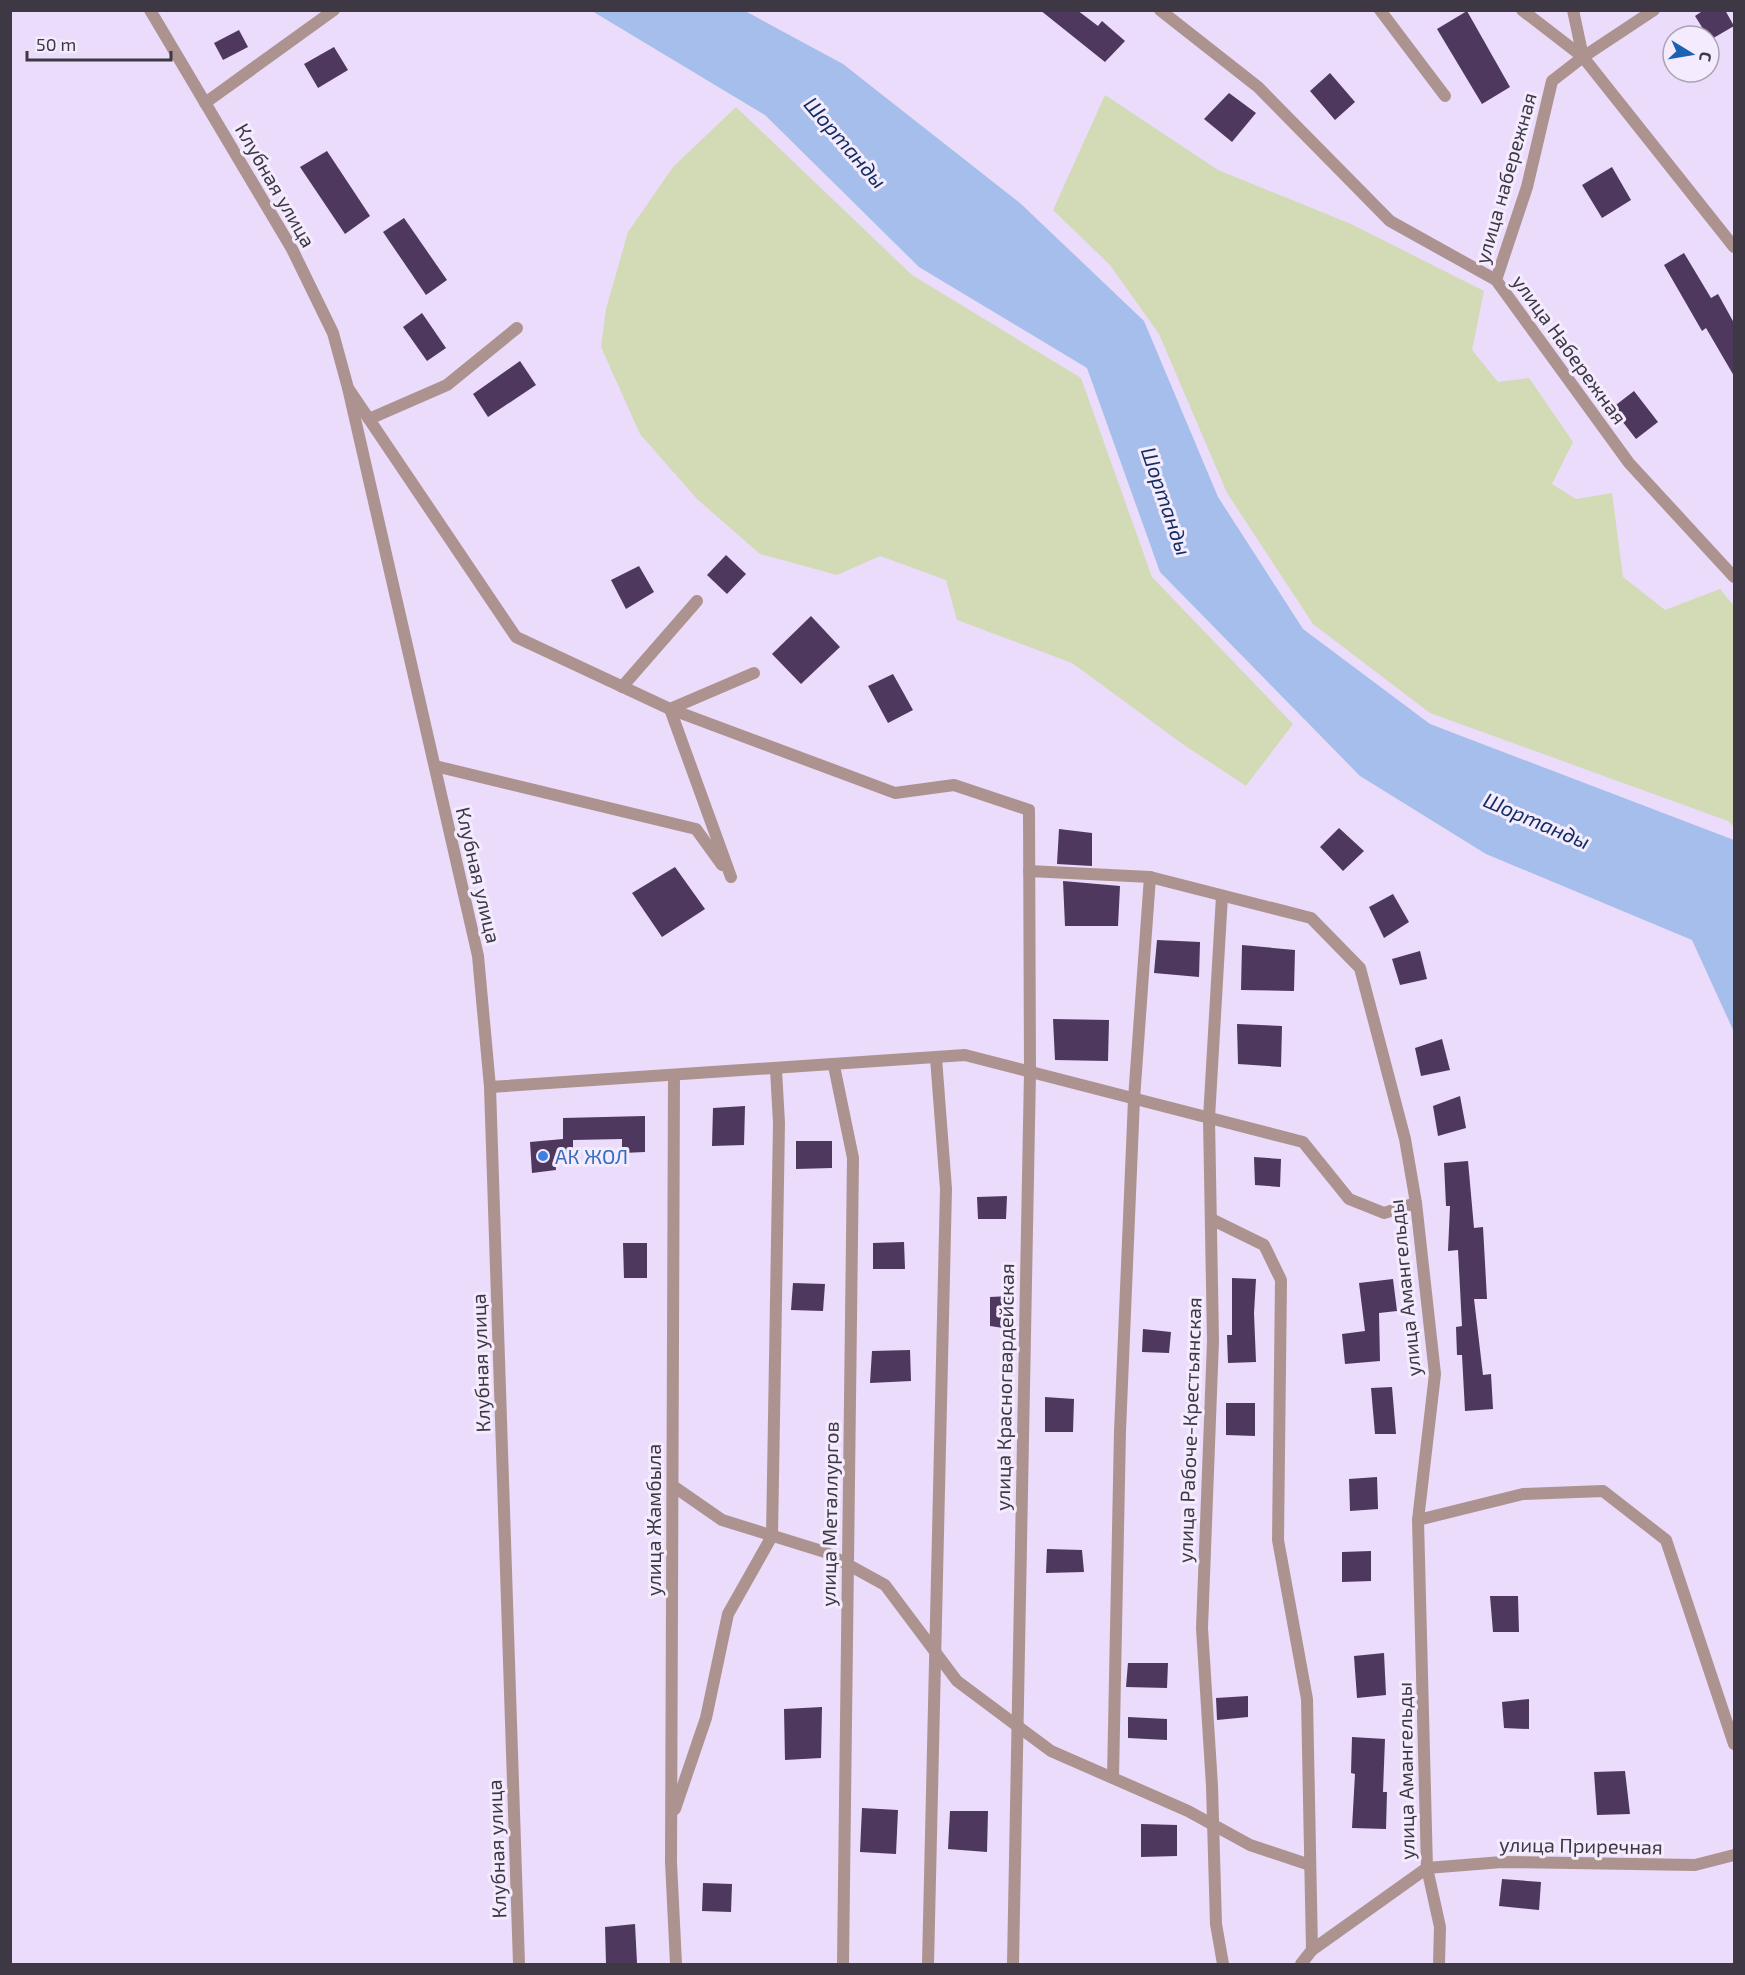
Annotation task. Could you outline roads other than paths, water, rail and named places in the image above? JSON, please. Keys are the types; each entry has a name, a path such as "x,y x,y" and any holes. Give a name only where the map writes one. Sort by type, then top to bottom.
{"street":[{"name":"Клубная улица","path":"150,10 292,249 333,333 348,388 478,956 490,1087 519,1965"},
{"path":"205,103 334,10"},
{"name":"улица Набережная","path":"1160,10 1258,87 1390,221 1496,279 1629,463 1734,577"},
{"path":"1380,10 1445,96"},
{"path":"1522,10 1583,57 1734,247"},
{"path":"1573,10 1583,57"},
{"name":"улица набережная","path":"1496,279 1527,187 1552,81 1583,57 1654,10"},
{"path":"369,419 447,385 518,328"},
{"name":"Клубная улица","path":"348,388 516,637 670,710 731,877 696,829 435,766"},
{"path":"622,687 697,602"},
{"path":"670,710 754,673"},
{"name":"улица Красногвардейская","path":"670,710 895,793 954,785 1029,810 1030,1072 1013,1965"},
{"name":"улица Амангельды","path":"1029,871 1150,877 1311,918 1360,968 1405,1139 1416,1203 1435,1374 1418,1520 1427,1868 1440,1927 1439,1965"},
{"path":"1113,1778 1120,1431 1134,1099 1150,877"},
{"name":"улица Рабоче-Крестьянская","path":"1222,896 1209,1118 1214,1341 1202,1628 1216,1924 1223,1965"},
{"path":"490,1087 776,1070 965,1055 1303,1142 1350,1199 1384,1213 1416,1203"},
{"path":"928,1965 946,1189 936,1058"},
{"name":"улица Металлургов","path":"834,1066 853,1158 843,1965"},
{"path":"671,1820 706,1718 728,1614 772,1536 779,1123 776,1070"},
{"name":"улица Жамбыла","path":"674,1076 671,1820 676,1965"},
{"path":"1211,1219 1264,1245 1281,1280 1278,1540 1307,1700 1312,1950"},
{"path":"673,1486 722,1520 825,1552 885,1585 957,1681 1051,1751 1213,1825 1250,1845 1310,1865"},
{"path":"1418,1520 1523,1494 1603,1491 1666,1540 1734,1744"},
{"name":"улица Приречная","path":"1427,1868 1502,1862 1695,1865 1734,1856"},
{"path":"1301,1965 1312,1950 1427,1868"}],"water":[{"name":"Шортанды","path":"592,11 745,11 843,64 1020,203 1144,321 1218,497 1303,629 1430,724 1734,840 1734,1032 1692,940 1486,854 1360,776 1160,572 1087,368 919,267 765,115"}],"place":[{"name":"АК ЖОЛ","path":"543,1156"}]}
